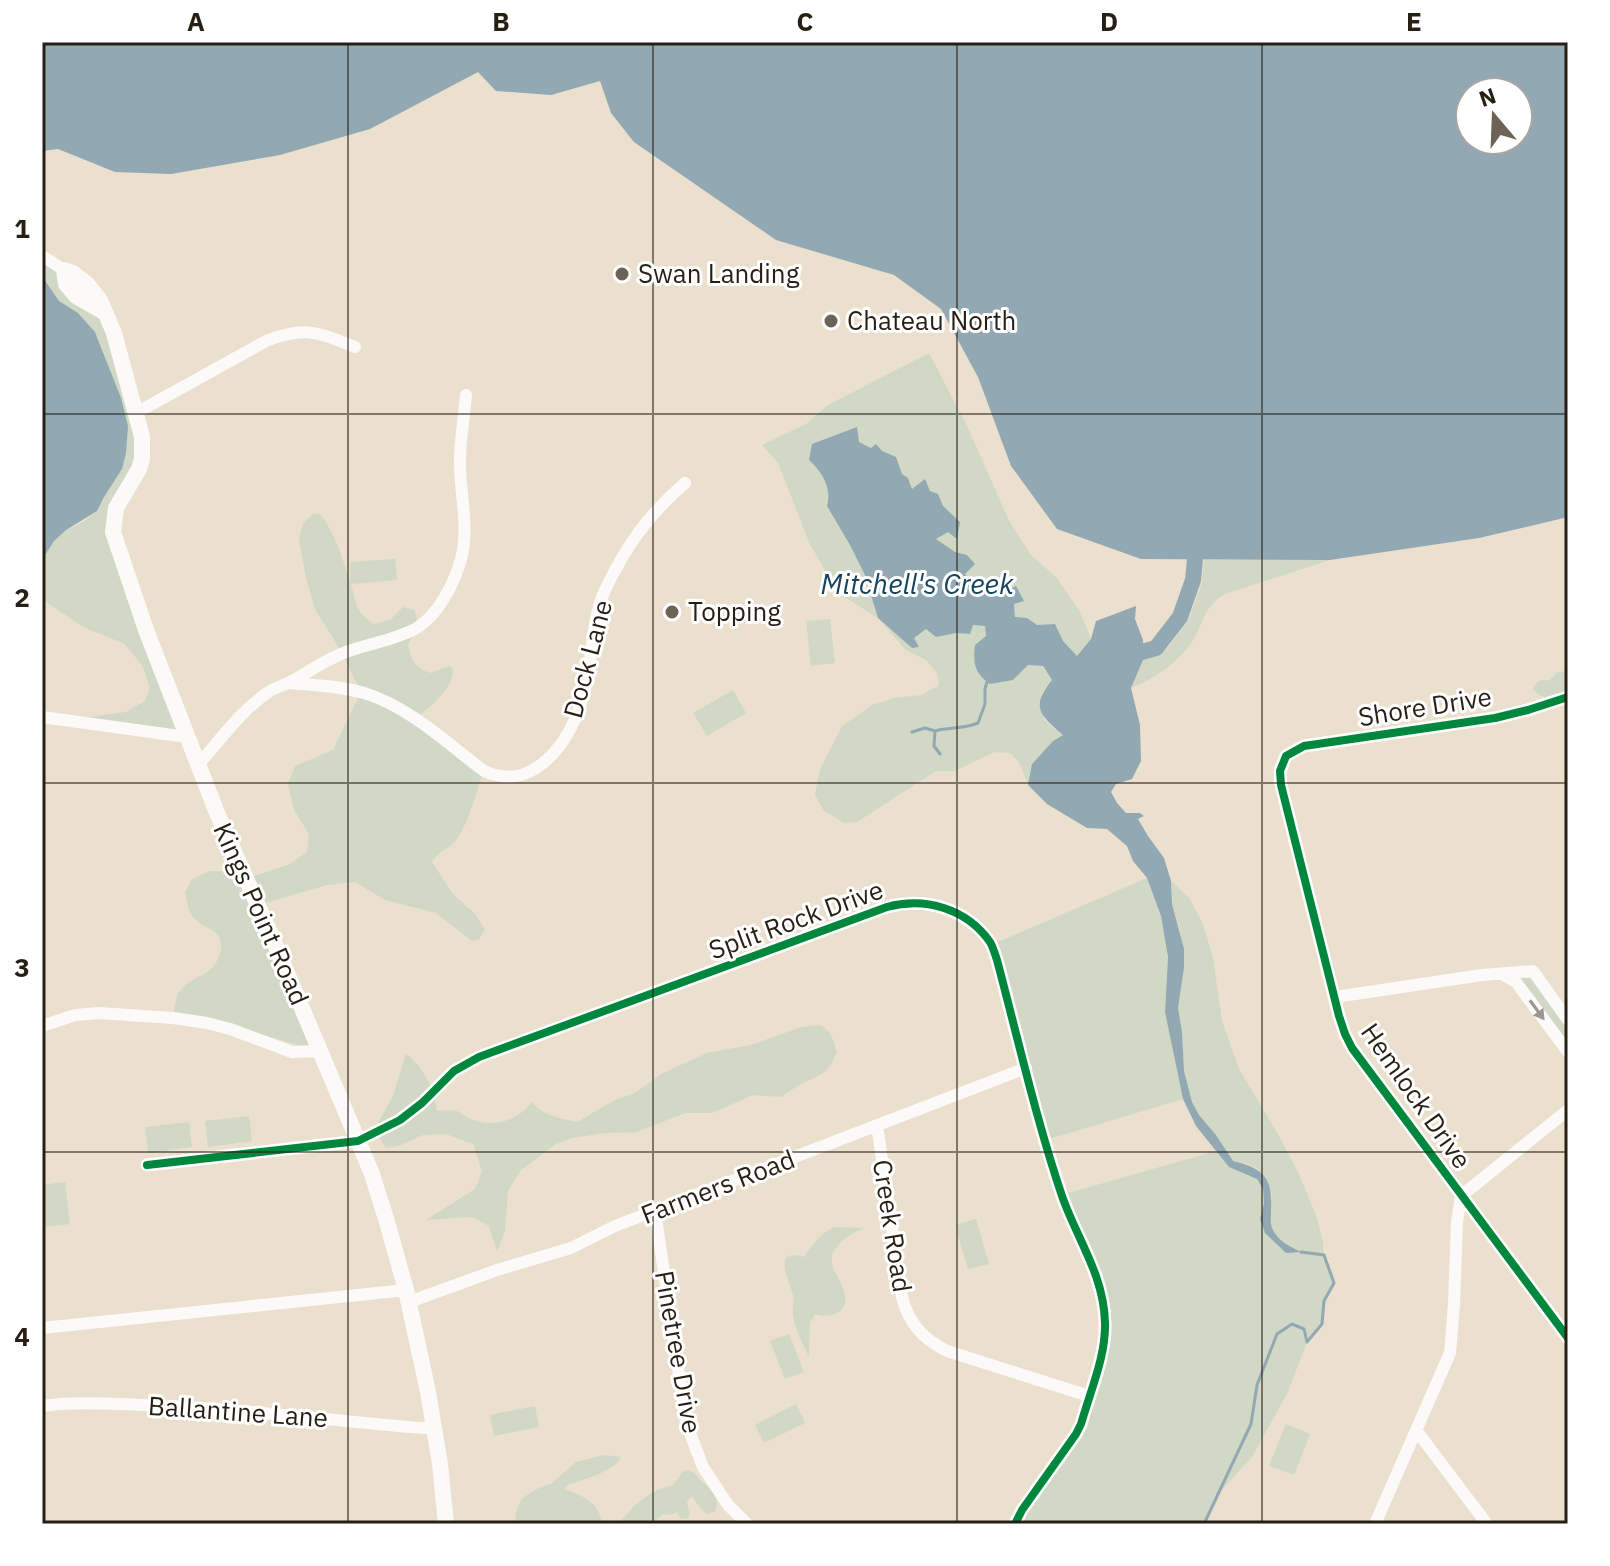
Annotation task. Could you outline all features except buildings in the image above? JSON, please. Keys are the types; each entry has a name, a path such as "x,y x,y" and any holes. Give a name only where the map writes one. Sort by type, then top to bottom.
{"main road":[{"name":"Kings Point Road","path":"64,270 87,284 100,300 114,333 142,437 142,459 116,508 113,532 146,630 222,826 378,1193 407,1296 435,1429 446,1524"}],"street":[{"name":"Kings Point Road","path":"42,256 64,270"},
{"path":"136,413 266,341 285,334 311,332 355,347"},
{"path":"198,765 257,701 273,689 290,683 343,653 412,630 433,614 458,567 464,541 460,444 466,395"},
{"name":"Dock Lane","path":"290,683 347,689 374,696 403,711 484,771 508,777 529,772 553,753 574,721 588,678 596,614 617,567 644,523 685,483"},
{"name":"Shore Drive","path":"1289,754 1304,746 1495,718 1568,697"},
{"path":"42,717 187,737"},
{"name":"Hemlock Drive","path":"1289,754 1282,762 1281,785 1345,1034 1352,1048 1568,1338"},
{"name":"Split Rock Drive","path":"358,1141 400,1120 454,1071 479,1057 902,903 930,904 954,912 990,942 997,960 1061,1193 1092,1263 1103,1299 1106,1325 1102,1352 1076,1434 1015,1524"},
{"path":"1335,997 1482,975 1533,971 1568,1020"},
{"path":"1502,974 1516,982 1568,1052"},
{"path":"42,1026 75,1015 99,1013 173,1018 230,1029 292,1052 320,1051"},
{"name":"Farmers Road","path":"48,1327 407,1296 571,1248 615,1226 1026,1068"},
{"path":"1375,1524 1450,1353 1461,1196 1568,1110"},
{"name":"Creek Road","path":"877,1125 902,1297 917,1331 947,1351 1089,1396"},
{"path":"147,1165 358,1141"},
{"name":"Pinetree Drive","path":"655,1211 686,1423 703,1467 723,1498 747,1524"},
{"name":"Ballantine Lane","path":"42,1406 183,1406 435,1429"},
{"path":"1416,1430 1487,1524"}],"green space":[{"path":"42,256 100,300 142,437 113,523 187,737 69,720 126,712 145,701 150,688 143,667 125,644 83,627 42,599 42,560 54,541 66,530 97,511 122,469 111,375 103,350 95,332 78,313 59,301 42,276"},
{"path":"929,353 969,430 1009,521 1031,555 1056,577 1079,610 1091,639 1077,656 1063,641 1055,624 1037,625 1027,618 1015,617 1014,604 1006,590 996,596 990,584 986,636 1013,680 1028,665 1042,666 1052,680 1041,693 1044,720 1063,735 1053,741 1032,764 1028,785 1019,762 1010,753 995,752 954,771 936,771 857,822 844,823 824,811 815,795 820,769 842,726 872,705 894,698 921,695 938,686 939,679 926,660 906,650 878,618 837,592 809,542 778,463 762,445 806,424 828,405"},
{"path":"313,514 320,514 330,530 350,581 350,562 395,559 397,580 351,584 358,607 374,624 390,620 403,607 414,610 417,624 408,645 414,663 430,673 449,666 453,669 446,689 418,717 485,766 461,833 432,862 452,893 476,915 485,930 479,939 472,941 436,913 385,900 355,882 327,885 258,905 246,879 290,864 307,852 309,834 294,810 288,784 295,766 333,750 361,692 315,609 306,578 299,539 303,523"},
{"path":"1204,560 1330,560 1225,594 1210,607 1192,642 1178,659 1151,679 1131,688 1143,660 1166,650 1189,619 1202,582"},
{"path":"830,619 835,663 811,666 806,621"},
{"path":"1568,671 1568,710 1533,689 1539,681 1549,681 1558,672"},
{"path":"733,690 746,713 707,736 693,713"},
{"path":"210,871 225,871 243,882 311,1048 174,1012 180,990 211,969 220,954 220,939 193,917 185,892 192,879"},
{"path":"1147,878 1161,916 1168,957 1165,1012 1183,1099 1049,1139 991,945"},
{"path":"1171,881 1189,898 1203,924 1213,958 1222,1021 1239,1069 1298,1172 1316,1215 1324,1255 1334,1283 1324,1301 1322,1324 1307,1342 1288,1392 1252,1457 1218,1494 1204,1524 1015,1524 1076,1434 1106,1325 1065,1194 1216,1151 1229,1167 1257,1179 1263,1189 1260,1219 1286,1253 1300,1251 1276,1235 1270,1224 1272,1195 1259,1170 1233,1161 1192,1102 1184,1071 1178,1008 1184,968 1180,931 1172,904"},
{"path":"1533,971 1568,1020 1568,1052 1502,974"},
{"path":"819,1025 829,1033 837,1052 831,1065 822,1074 781,1097 753,1095 712,1113 685,1113 637,1132 572,1138 556,1144 521,1170 508,1191 505,1231 497,1251 489,1226 472,1217 426,1220 475,1189 482,1171 473,1144 446,1134 423,1135 399,1146 386,1148 380,1139 378,1123 393,1096 406,1054 427,1079 437,1111 455,1110 477,1121 495,1123 511,1119 532,1102 558,1118 577,1122 615,1100 635,1093 663,1073 707,1053 751,1045 802,1027"},
{"path":"249,1116 252,1141 208,1147 205,1121"},
{"path":"189,1122 192,1147 148,1153 145,1127"},
{"path":"65,1182 70,1224 46,1227 42,1185"},
{"path":"976,1219 989,1264 968,1269 955,1225"},
{"path":"834,1227 865,1228 846,1238 833,1254 833,1267 845,1302 836,1314 815,1314 810,1323 809,1357 794,1320 794,1298 785,1261 794,1255 804,1257 817,1240"},
{"path":"789,1334 804,1372 785,1379 770,1341"},
{"path":"796,1404 805,1423 764,1443 755,1425"},
{"path":"535,1406 539,1427 494,1436 490,1415"},
{"path":"1286,1424 1310,1434 1294,1475 1269,1466"},
{"path":"604,1455 621,1457 605,1471 564,1489 594,1505 602,1524 518,1524 515,1515 522,1498 552,1483 576,1462"},
{"path":"688,1470 714,1493 717,1504 715,1512 707,1514 692,1496 687,1502 690,1513 687,1519 680,1518 677,1513 663,1514 651,1524 618,1524 636,1504 653,1492 674,1484 683,1471"}],"water":[{"path":"42,42 1568,42 1568,517 1479,538 1330,560 1141,559 1057,529 1011,466 978,377 941,309 894,275 776,240 634,142 611,113 600,81 551,95 496,91 478,72 370,129 280,155 171,174 115,172 58,149 42,151"},
{"path":"42,276 59,301 78,313 95,332 121,398 128,426 122,469 97,511 66,530 54,541 42,560"},
{"name":"Mitchell's Creek","path":"857,427 859,442 871,448 876,444 882,451 896,457 912,489 925,479 930,491 938,494 943,506 960,522 957,539 948,532 936,539 955,552 967,555 975,564 965,574 969,580 989,582 997,596 1016,586 1024,601 1014,604 1015,617 1027,618 1037,625 1055,624 1063,641 1077,656 1091,639 1096,621 1136,606 1135,619 1143,640 1143,660 1131,688 1140,725 1141,761 1132,779 1116,784 1111,792 1126,813 1144,816 1138,819 1164,858 1171,881 1172,904 1184,949 1178,1008 1184,1071 1192,1102 1233,1161 1252,1167 1264,1176 1270,1189 1274,1233 1301,1252 1286,1253 1265,1233 1260,1219 1263,1189 1257,1179 1229,1167 1196,1126 1183,1099 1165,1012 1168,957 1161,916 1147,878 1133,861 1127,846 1107,829 1087,828 1047,804 1028,785 1032,764 1053,741 1063,735 1048,722 1041,710 1041,697 1052,680 1043,666 1028,665 1013,680 990,684 981,676 975,663 975,645 986,636 985,626 973,625 970,634 936,637 926,629 914,638 919,647 912,648 878,618 865,575 827,506 825,480 809,460 812,444"}],"waterway":[{"name":"Mitchell's Creek","path":"1124,657 1156,648 1180,617 1193,580 1195,559"},
{"path":"940,754 934,746 935,731 978,723 985,704 987,682"},
{"path":"912,732 925,728 935,731"},
{"name":"Mitchell's Creek","path":"1204,1524 1251,1424 1257,1385 1277,1334 1292,1324 1304,1329 1307,1342 1322,1324 1324,1301 1334,1283 1324,1255 1301,1252"}],"cycle path":[{"path":"1568,697 1495,718 1304,746 1286,756 1280,771 1339,1016 1352,1048 1568,1338"},
{"path":"147,1165 358,1141 400,1120 454,1071 479,1057 887,907 916,903 957,913 980,930 994,951 1053,1167 1068,1212 1095,1273 1105,1323 1097,1374 1081,1424 1015,1524"}],"place":[{"name":"Swan Landing","path":"622,274"},
{"name":"Chateau North","path":"831,321"},
{"name":"Topping","path":"672,612"}]}
